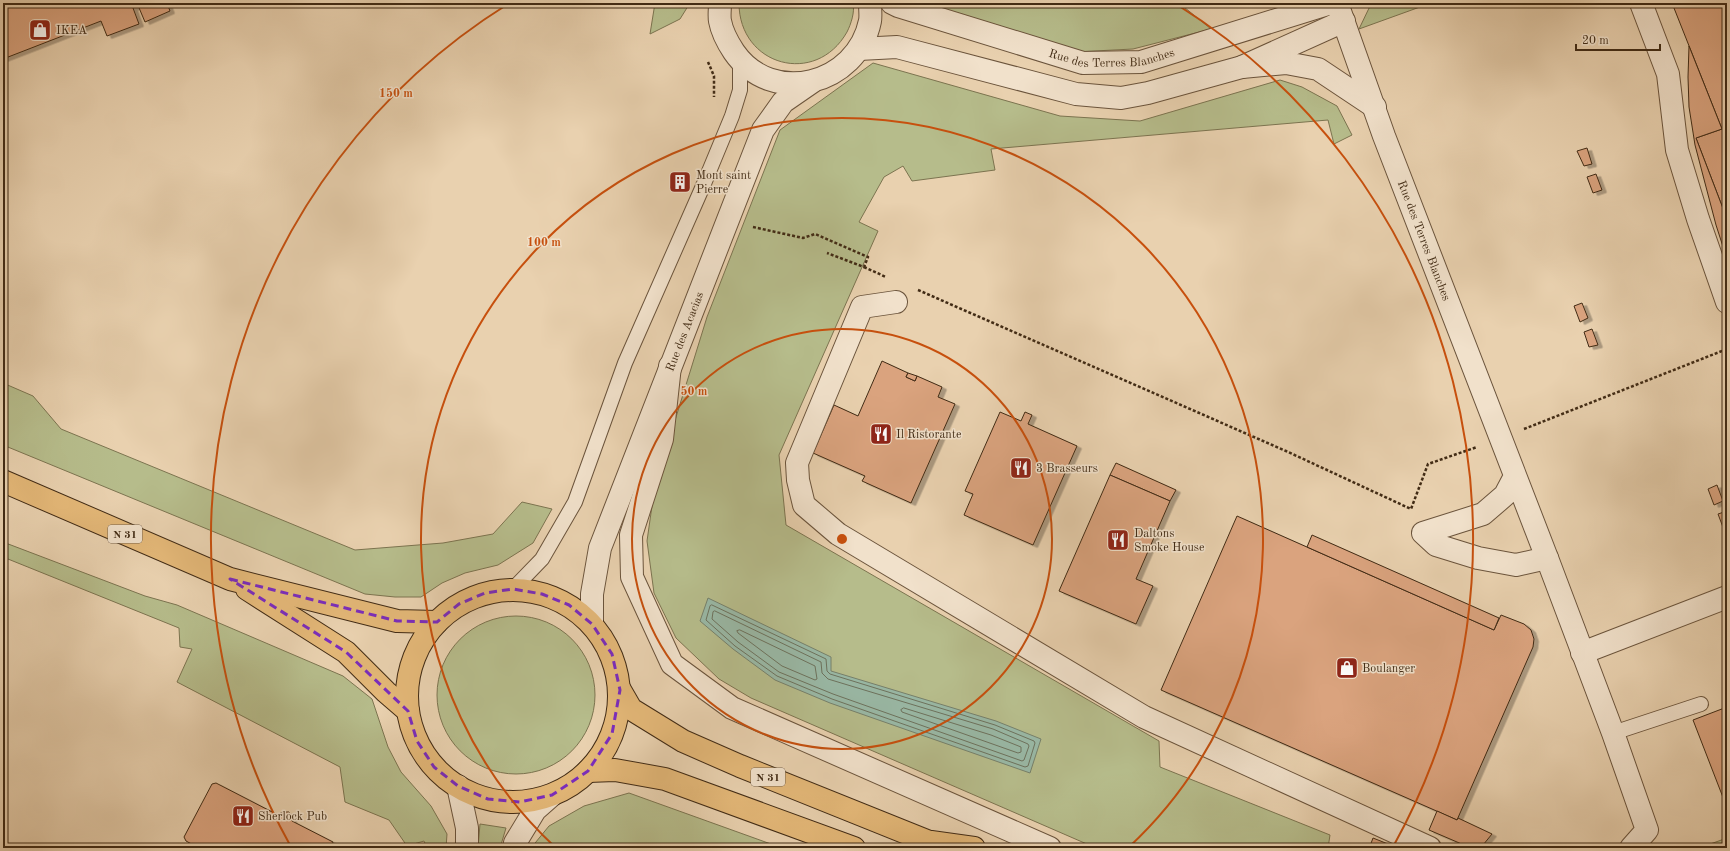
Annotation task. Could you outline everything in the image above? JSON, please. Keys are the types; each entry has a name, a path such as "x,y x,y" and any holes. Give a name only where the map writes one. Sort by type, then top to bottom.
{"main road":[{"name":"N 31","path":"9,485 230,578 397,621 437,622"},
{"name":"N 31","path":"230,578 346,652 386,692 408,711"},
{"path":"513,589 542,594 569,605 592,624 612,654 620,690 618,712 612,734 602,754 588,771 574,783 552,795 520,802 488,799 458,786 434,767 417,741 408,711 408,679 418,648 437,622 459,604 485,593 513,589"},
{"name":"N 31","path":"620,690 631,709 683,741 740,766 938,845"},
{"path":"588,771 615,770 665,779 854,848"},
{"path":"938,845 974,848"}],"street":[{"path":"720,3 720,22 728,43 740,61 756,73 773,81 792,84 812,82 839,70 859,49 870,21 870,3"},
{"name":"Rue des Terres Blanches","path":"892,3 1083,63 1141,62 1331,3"},
{"path":"1641,3 1668,74 1677,150 1698,219 1727,302"},
{"path":"1242,67 1341,12"},
{"name":"Rue des Terres Blanches","path":"1341,12 1384,136 1547,558 1651,839"},
{"path":"859,49 897,47 1076,94 1120,98 1148,93 1242,67 1286,63 1318,69 1375,107"},
{"name":"Rue des Acacias","path":"592,624 592,594 600,548 763,130 783,102 812,82"},
{"path":"896,302 862,307 797,462 798,480 804,505 838,534 1144,717 1430,848"},
{"path":"670,366 662,439 631,536 632,577 672,664 732,708 1050,848"},
{"path":"1515,476 1505,495 1483,514 1423,533 1436,545 1478,558 1516,565 1547,558"},
{"path":"1582,653 1727,597"},
{"path":"458,786 467,828 467,848"},
{"path":"514,848 515,843 535,810 552,795"},
{"path":"1631,848 1651,839"}],"lane":[{"path":"513,589 542,559 575,502 625,363 703,186 732,116 740,90 740,61"},
{"path":"1613,733 1701,704"}],"path":[{"path":"756,220 753,227 803,238 815,234 868,257 864,267"},
{"path":"827,253 892,279"},
{"path":"911,287 1286,451 1411,509 1428,464 1500,438 1727,349"}],"highlighted area":[{"path":"230,579 397,621 437,622 459,604 485,593 513,589 542,594 569,605 592,624 612,654 620,690 612,734 588,771 552,795 520,802 488,799 458,786 434,767 417,741 408,711 346,652"}],"green space":[{"path":"655,3 690,3 680,19 650,34"},
{"path":"739,3 853,3 853,14 847,32 833,49 817,60 799,64 781,62 765,54 752,42 742,25"},
{"path":"925,3 1179,3 1211,29 1133,49 1075,52"},
{"path":"1431,3 1359,29 1371,4"},
{"path":"873,63 1060,116 1140,121 1280,80 1302,87 1337,106 1352,135 1334,144 1328,120 991,149 995,170 912,181 903,166 884,177 859,222 878,231 779,455 786,525 1159,741 1160,767 1330,835 1328,848 1096,848 751,698 719,679 676,638 654,593 647,541 655,485 707,317 780,130"},
{"path":"3,383 33,396 61,429 355,550 443,543 493,534 522,502 552,509 533,543 498,565 465,573 442,583 421,597 395,597 365,594 3,445"},
{"path":"3,542 145,596 177,605 343,676 372,699 388,747 401,772 431,806 447,834 446,848 427,848 424,841 407,846 389,820 345,802 340,767 177,682 192,649 180,647 179,628 3,557"},
{"path":"508,616 524,616 539,619 553,625 572,639 582,651 592,672 595,695 592,718 582,739 572,751 560,761 539,771 524,774 508,774 493,771 472,761 460,751 450,739 440,718 437,703 437,687 440,672 450,651 460,639 472,629 493,619"},
{"path":"629,793 782,848 531,848 549,826 584,806"},
{"path":"480,824 506,828 500,848 478,848"},
{"path":"1727,838 1727,848 1699,848"}],"water":[{"path":"708,598 831,657 831,671 996,721 1041,739 1030,773 830,703 775,680 733,649 700,621"}],"building":[{"name":"IKEA","path":"3,3 133,3 135,7 133,8 139,24 107,36 101,21 3,59"},
{"path":"137,3 167,3 170,11 145,22"},
{"path":"1672,3 1727,3 1727,219 1696,138 1722,129"},
{"path":"1689,46 1722,129 1696,138 1727,219 1727,259 1716,225 1695,145 1689,107"},
{"path":"1587,148 1592,164 1584,166 1577,151"},
{"path":"1596,174 1602,190 1593,193 1587,177"},
{"name":"Mont saint Pierre","path":"680,175 685,177 680,189 675,187"},
{"path":"1582,303 1588,318 1580,322 1574,306"},
{"path":"1592,329 1598,345 1589,347 1584,332"},
{"name":"Il Ristorante","path":"882,361 908,373 906,377 915,381 917,376 942,387 938,397 955,404 911,503 862,481 865,476 813,453 834,405 858,416"},
{"path":"908,373 917,376 915,381 906,377"},
{"name":"3 Brasseurs","path":"1000,412 1021,421 1025,412 1032,415 1028,424 1077,446 1033,545 964,515 973,494 965,491"},
{"path":"1116,463 1176,490 1170,501 1110,475"},
{"name":"Daltons Smoke House","path":"1110,475 1170,501 1136,579 1153,586 1136,624 1059,591"},
{"path":"1717,485 1723,501 1714,505 1708,489"},
{"path":"1727,511 1727,529 1724,530 1718,514"},
{"name":"Boulanger","path":"1237,516 1494,630 1501,615 1524,624 1531,630 1534,639 1533,647 1457,820 1161,690"},
{"path":"1312,535 1499,618 1494,630 1307,547"},
{"path":"1727,707 1727,799 1724,800 1693,720"},
{"name":"Sherlock Pub","path":"216,783 278,815 282,812 289,812 292,817 292,821 333,842 331,848 199,848 186,841 184,837 212,784"},
{"path":"1437,811 1457,820 1458,818 1492,834 1483,845 1471,848 1429,830"},
{"path":"1373,838 1388,844 1386,848 1374,848 1370,846"}],"place":[{"name":"IKEA","path":"40,30"},
{"name":"Mont saint Pierre","path":"680,182"},
{"name":"Il Ristorante","path":"881,434"},
{"name":"3 Brasseurs","path":"1021,468"},
{"name":"Daltons Smoke House","path":"1118,540"},
{"name":"Boulanger","path":"1347,668"},
{"name":"Sherlock Pub","path":"243,816"}]}
